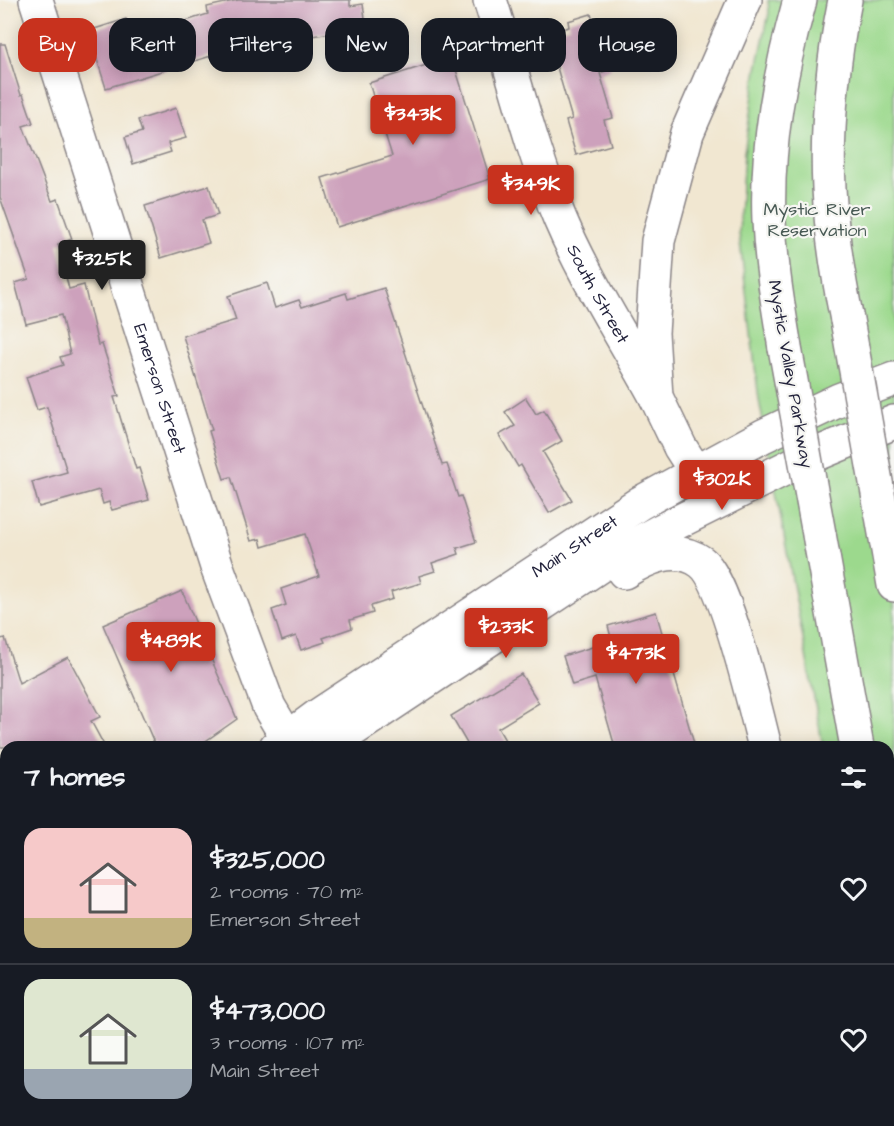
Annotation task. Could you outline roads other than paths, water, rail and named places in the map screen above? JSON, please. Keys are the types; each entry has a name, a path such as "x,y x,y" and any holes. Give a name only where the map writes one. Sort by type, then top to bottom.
{"main road":[{"name":"Emerson Street","path":"36,0 217,567 281,741"},
{"name":"South Street","path":"490,0 557,213 579,260 656,397 680,447 696,472"},
{"path":"656,397 652,342 658,241 687,133 745,0"},
{"name":"Mystic Valley Parkway","path":"800,0 776,103 769,169 769,223 785,348 856,741"},
{"path":"845,0 834,74 828,187 836,265 894,585"},
{"name":"Main Street","path":"285,741 319,715 640,503 838,400 894,380"},
{"name":"Main Street","path":"336,741 619,553 658,531 811,456 894,422"},
{"path":"696,472 708,482 727,486 764,479"},
{"path":"502,631 561,609 653,557 671,553 692,557 707,567 719,590 754,702 764,741"}],"park label":[{"name":"Mystic River Reservation","path":"817,219"}]}
